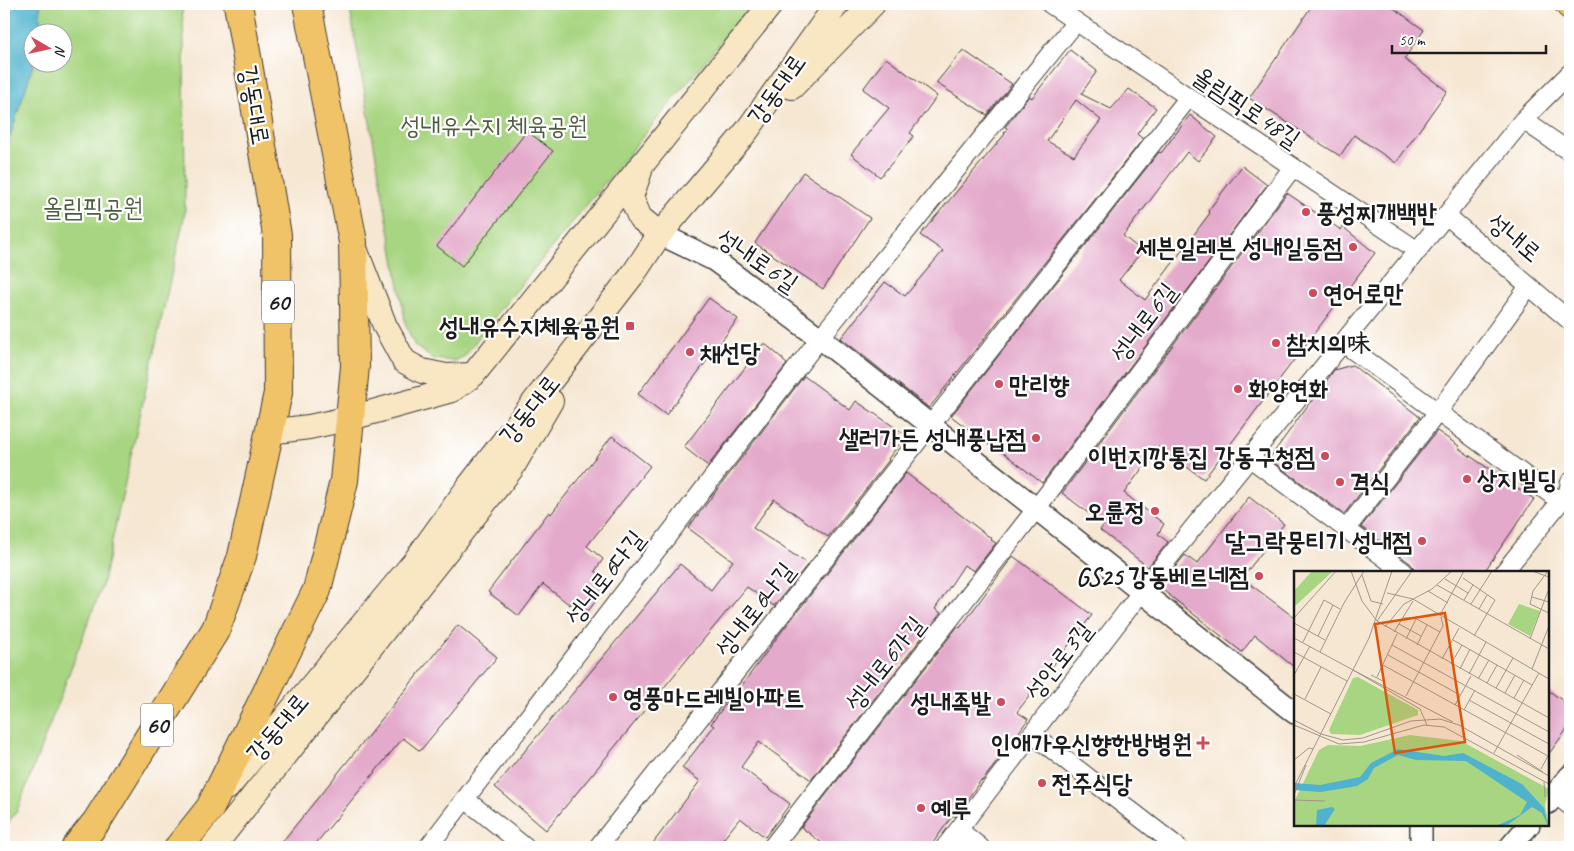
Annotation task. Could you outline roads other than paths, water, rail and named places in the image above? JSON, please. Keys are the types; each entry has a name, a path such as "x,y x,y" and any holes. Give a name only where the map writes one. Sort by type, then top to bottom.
{"main road":[{"name":"강동대로","path":"76,847 97,821 216,629 242,556 278,393 278,235 238,4"},
{"name":"강동대로","path":"210,808 317,590 344,481 355,366 353,242 307,4"},
{"path":"269,432 309,427 350,418 452,390 473,375 771,4"},
{"name":"강동대로","path":"179,847 415,561 469,486 634,273 660,234 746,132 837,4"},
{"path":"746,132 873,4"},
{"path":"642,165 631,197 640,218 660,234"},
{"path":"353,242 385,326 404,361 422,371 446,376 473,375"},
{"path":"212,847 512,468 595,324"}],"street":[{"name":"올림픽로48길","path":"1050,4 1418,251"},
{"path":"820,338 1076,22"},
{"path":"1142,592 1523,120 1570,73"},
{"path":"931,425 1189,97"},
{"path":"1523,120 1570,152"},
{"name":"성내로6길","path":"1036,509 1293,168"},
{"name":"성내로","path":"1446,215 1570,321"},
{"name":"성내로6길","path":"660,234 714,260 820,338 1294,712"},
{"path":"1346,529 1438,412 1530,286"},
{"name":"성내로6다길","path":"428,847 820,338"},
{"path":"1344,343 1560,501"},
{"name":"성내로6나길","path":"598,847 931,425"},
{"path":"1250,458 1403,571"},
{"path":"1505,571 1568,492 1570,482"},
{"name":"성내로6가길","path":"772,847 1036,509"},
{"name":"성안로3길","path":"945,847 1142,592"},
{"path":"1032,734 1178,847"},
{"path":"1558,801 1570,776"},
{"path":"465,799 525,847"},
{"path":"1421,826 1421,847"},
{"path":"1510,847 1528,826"},
{"path":"958,830 980,847"}],"water":[{"path":"4,4 40,4 41,22 22,22 22,72 31,72 4,155"}],"place":[{"name":"풍성찌개백반","path":"1306,212"},
{"name":"세븐일레븐 성내일등점","path":"1353,247"},
{"name":"연어로만","path":"1313,293"},
{"name":"성내유수지체육공원","path":"630,326"},
{"name":"참치의味","path":"1276,343"},
{"name":"채선당","path":"690,352"},
{"name":"만리향","path":"999,384"},
{"name":"화양연화","path":"1238,389"},
{"name":"샐러가든 성내풍납점","path":"1036,438"},
{"name":"이번지깡통집 강동구청점","path":"1325,456"},
{"name":"상지빌딩","path":"1467,479"},
{"name":"격식","path":"1340,482"},
{"name":"오륜정","path":"1155,511"},
{"name":"달그락뭉티기 성내점","path":"1422,541"},
{"name":"GS25 강동베르네점","path":"1259,576"},
{"name":"영풍마드레빌아파트","path":"613,697"},
{"name":"성내족발","path":"1001,702"},
{"name":"인애가우신향한방병원","path":"1203,743"},
{"name":"전주식당","path":"1042,783"},
{"name":"예루","path":"921,808"}],"park label":[{"name":"성내유수지 체육공원","path":"494,125"},
{"name":"올림픽공원","path":"93,207"}]}
